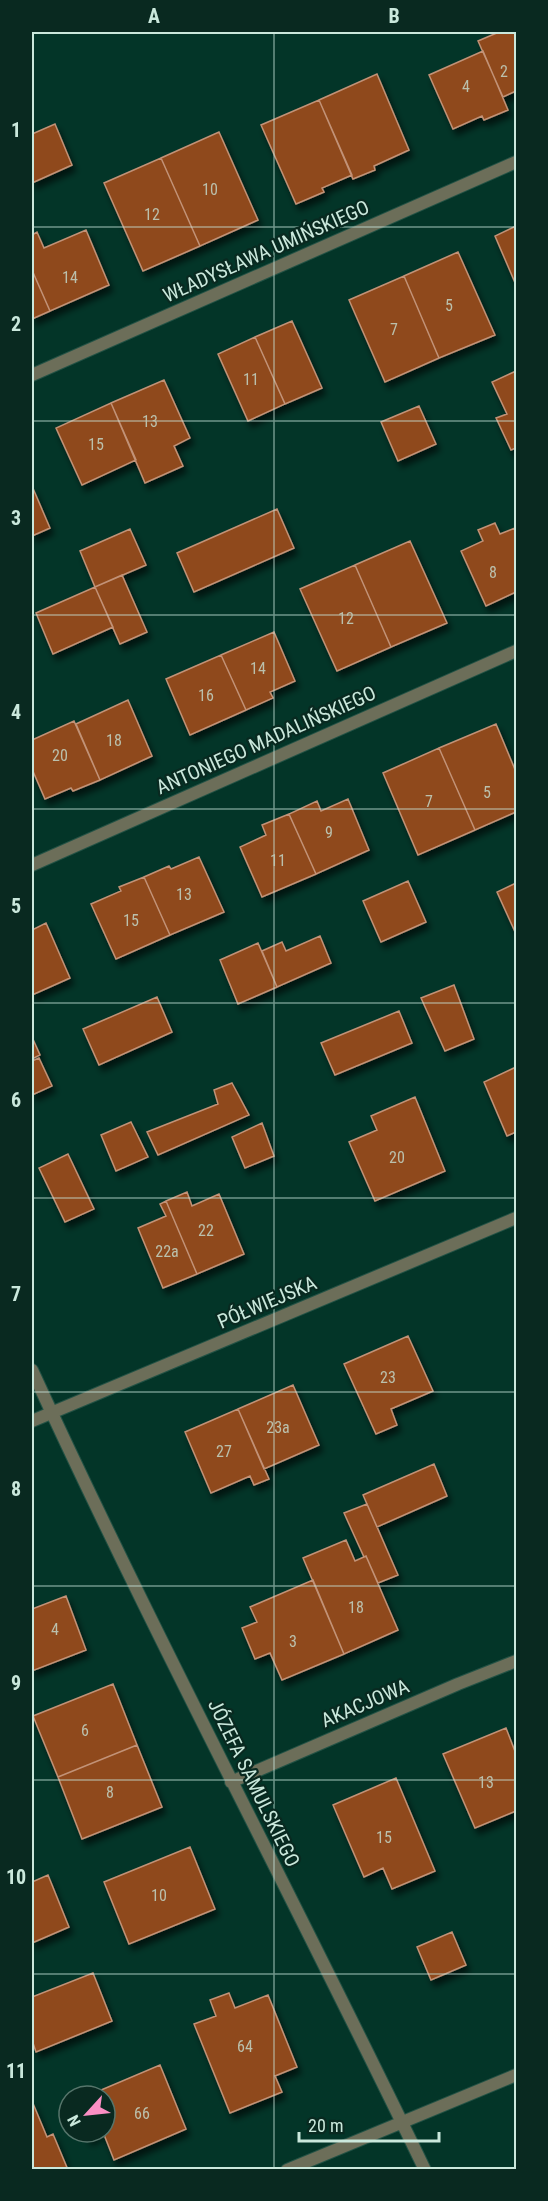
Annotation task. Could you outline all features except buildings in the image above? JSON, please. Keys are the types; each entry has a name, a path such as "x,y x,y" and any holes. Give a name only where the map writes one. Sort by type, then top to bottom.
{"street":[{"name":"WŁADYSŁAWA UMIŃSKIEGO","path":"32,375 516,162"},
{"name":"ANTONIEGO MADALIŃSKIEGO","path":"32,865 516,651"},
{"name":"PÓŁWIEJSKA","path":"32,1421 516,1218"},
{"name":"JÓZEFA SAMULSKIEGO","path":"32,1370 231,1782 425,2169"},
{"name":"AKACJOWA","path":"231,1782 516,1661"},
{"path":"287,2169 516,2075"}]}
